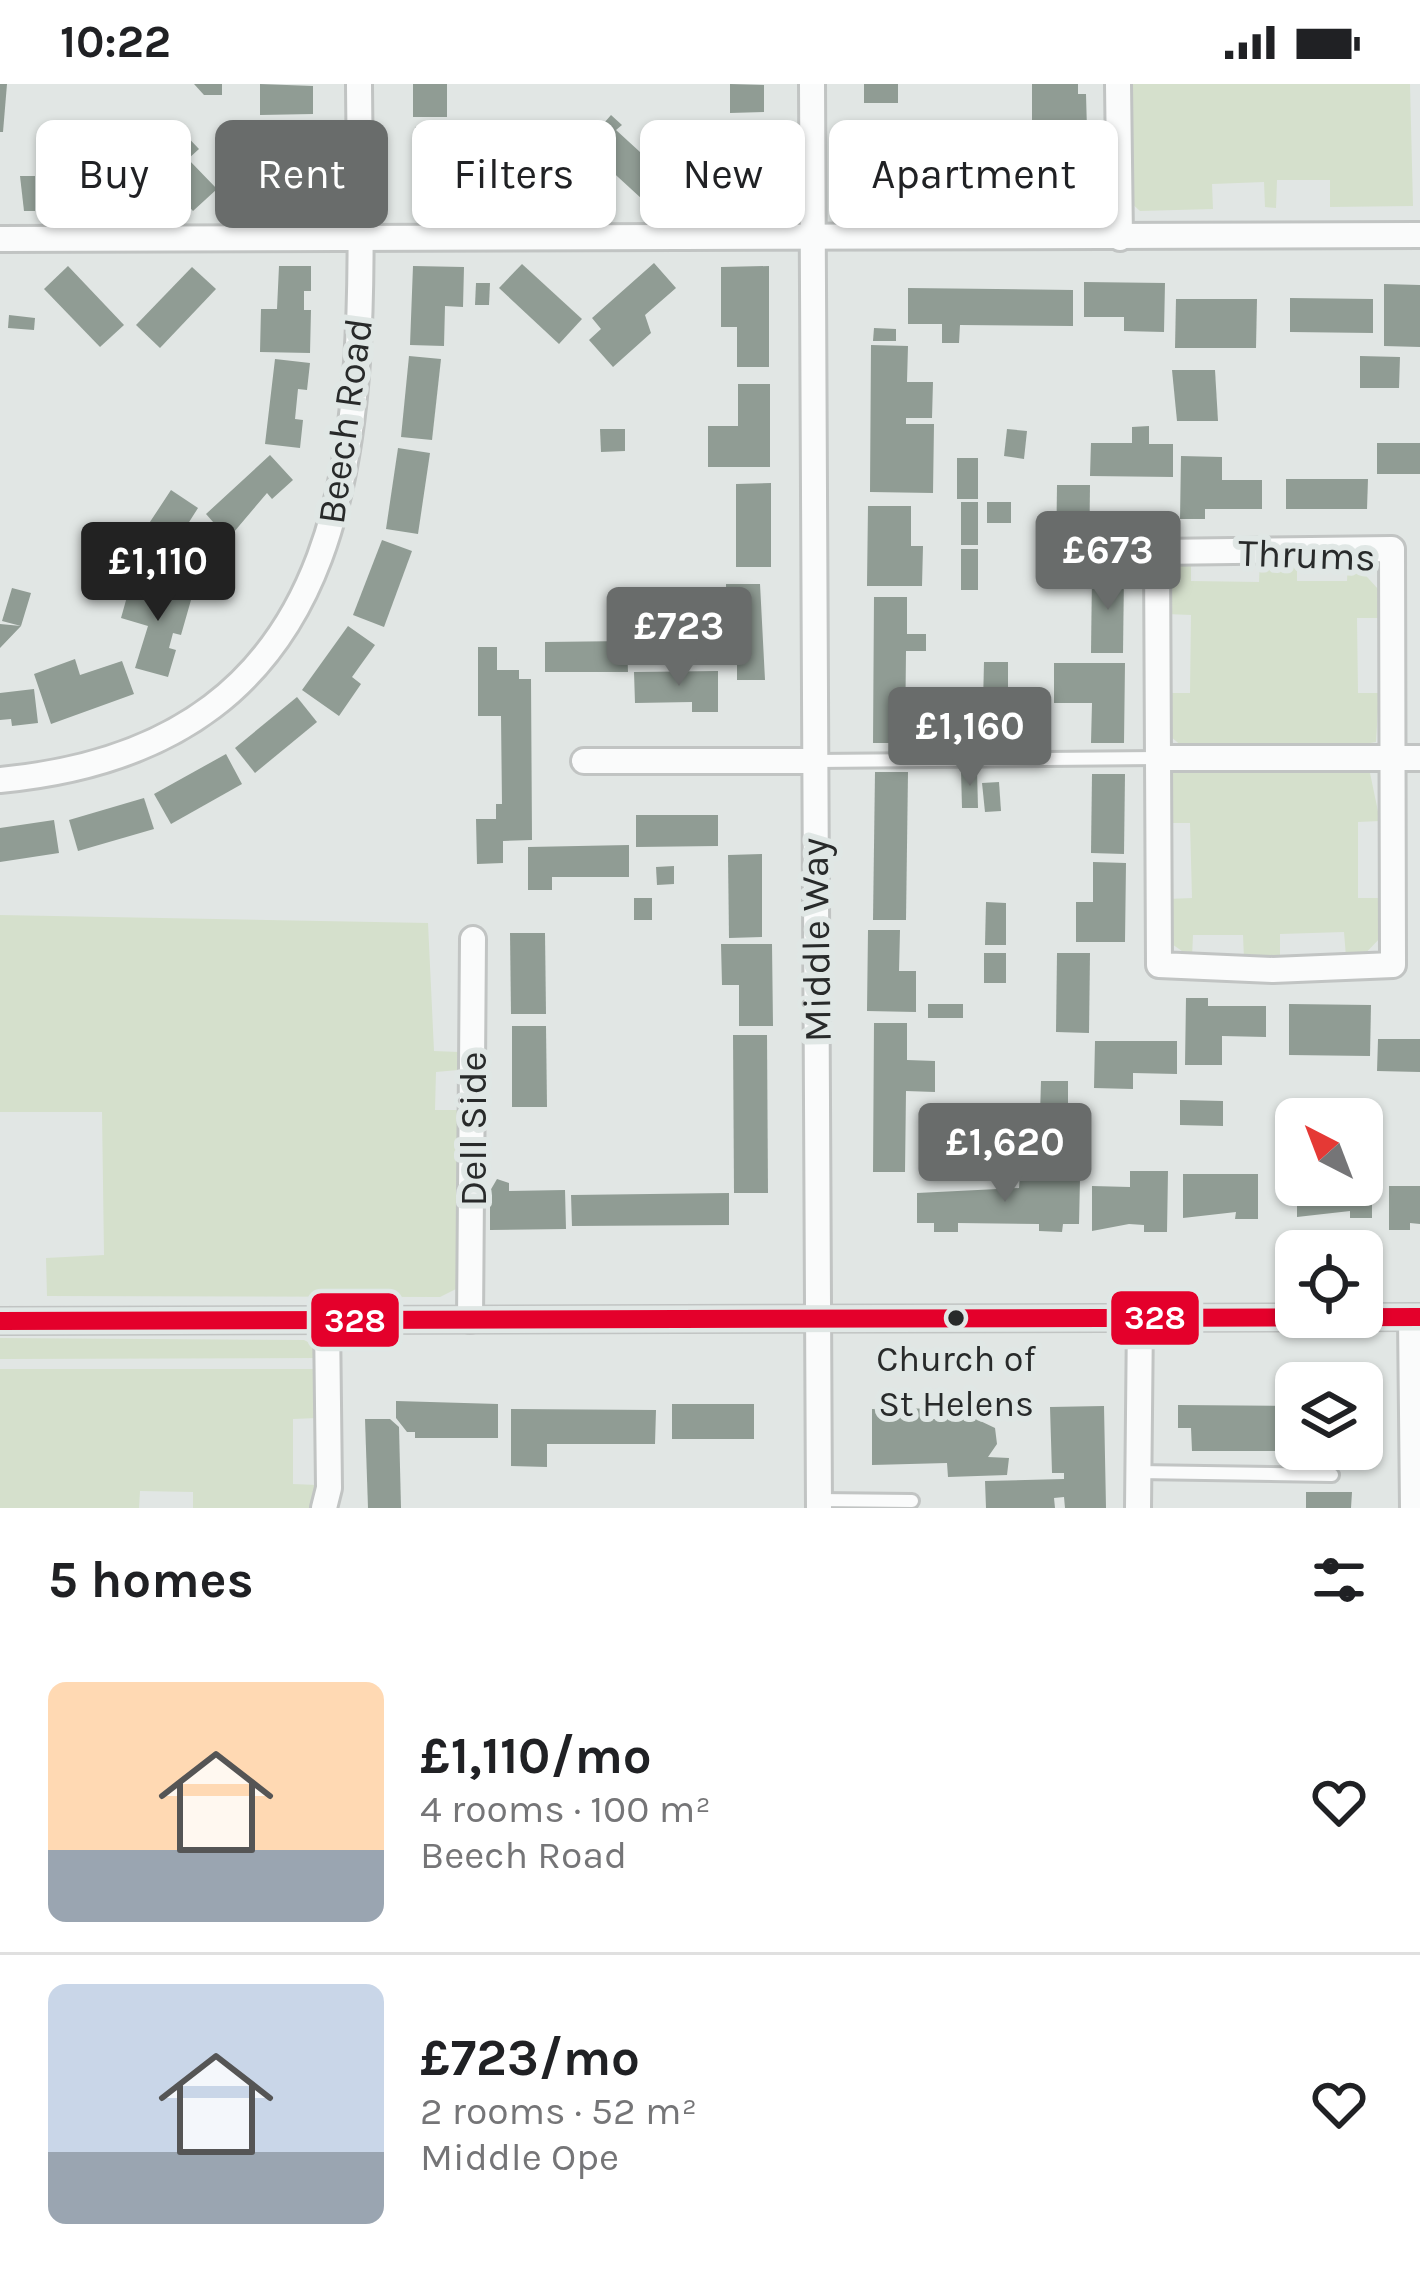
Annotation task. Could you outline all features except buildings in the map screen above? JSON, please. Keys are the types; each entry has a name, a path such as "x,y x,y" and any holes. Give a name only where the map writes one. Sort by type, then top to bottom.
{"street":[{"name":"Beech Road","path":"0,780 70,771 158,739 226,694 286,632 318,571 339,490 358,372 359,84"},
{"name":"Middle Way","path":"812,84 819,1504"},
{"path":"1118,84 1120,238"},
{"path":"0,238 1420,236"},
{"name":"Thrums","path":"1392,549 1393,965 1273,970 1159,965 1157,758 1157,552 1392,549"},
{"path":"1157,758 1420,758"},
{"path":"584,760 814,761"},
{"name":"Dell Side","path":"470,1320 473,939"},
{"path":"0,1321 1416,1317 1413,1508"},
{"path":"1138,1508 1140,1318"},
{"path":"324,1508 329,1488 327,1320"}],"lane":[{"path":"814,761 1157,758"},
{"path":"1138,1472 1332,1475"},
{"path":"819,1504 912,1502"}],"green space":[{"path":"1131,84 1410,84 1413,206 1330,207 1330,180 1277,180 1276,208 1265,207 1264,182 1212,184 1213,209 1140,211 1130,202"},
{"path":"1348,556 1378,589 1379,618 1357,618 1358,693 1379,693 1376,742 1341,748 1183,747 1164,731 1165,693 1190,693 1191,615 1166,614 1167,587 1176,568 1191,557 1191,581 1259,582 1260,558 1297,557 1297,581 1347,581"},
{"path":"1175,769 1360,769 1370,773 1380,821 1358,822 1358,898 1380,898 1381,937 1362,957 1346,957 1344,932 1280,934 1280,959 1244,959 1243,935 1193,935 1192,958 1169,942 1167,899 1192,898 1190,823 1165,823 1167,778"},
{"path":"0,915 428,923 434,1051 459,1052 458,1070 436,1072 435,1110 457,1110 458,1288 440,1297 47,1296 46,1258 104,1255 102,1112 0,1112"},
{"path":"0,1338 304,1340 316,1346 316,1358 0,1359"},
{"path":"0,1369 317,1369 317,1418 293,1419 293,1484 317,1485 313,1508 193,1508 193,1492 140,1491 139,1508 0,1508"}],"transit line":[{"name":"328","path":"0,1321 1420,1317"}],"place":[{"name":"Church of St Helens","path":"956,1318"}]}
